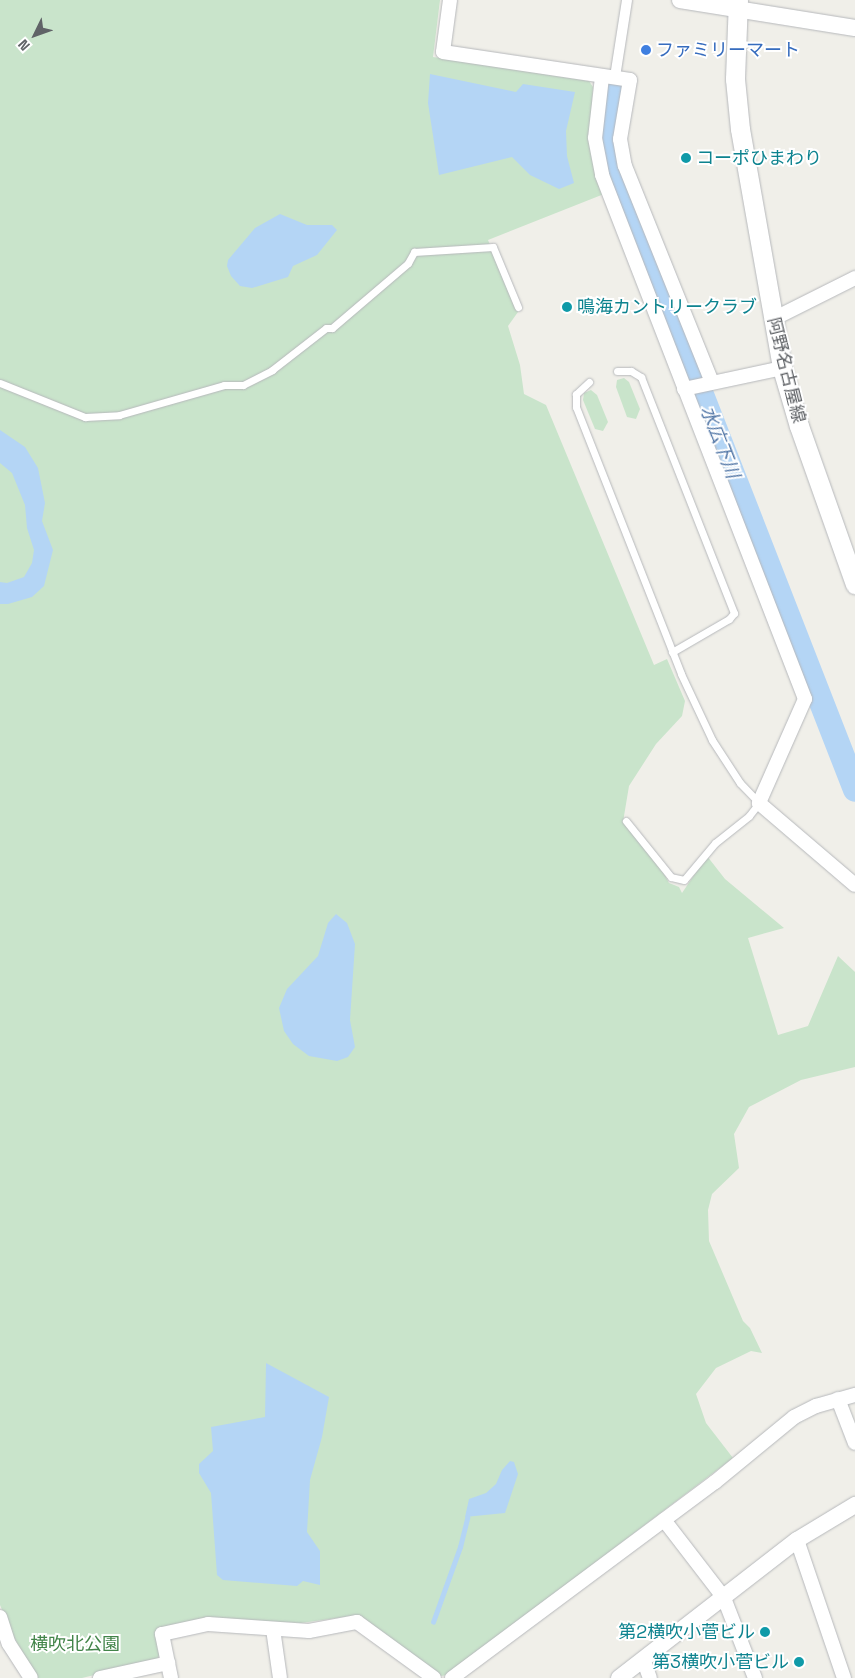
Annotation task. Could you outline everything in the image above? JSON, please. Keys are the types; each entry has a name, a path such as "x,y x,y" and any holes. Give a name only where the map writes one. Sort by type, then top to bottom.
{"main road":[{"name":"阿野名古屋線","path":"737,4 735,79 740,129 782,368 799,426 855,584"}],"street":[{"path":"450,0 443,52 630,80 620,140 625,166 710,382"},
{"path":"627,0 595,138 600,167 805,699 759,803 855,885"},
{"path":"680,0 737,4 855,28"},
{"path":"773,319 855,278"},
{"path":"686,388 782,368"},
{"path":"452,1678 664,1520 794,1417 838,1399 855,1395"},
{"path":"838,1399 855,1443"},
{"path":"619,1678 797,1540 855,1505"},
{"path":"664,1520 724,1598 755,1678"},
{"path":"797,1540 844,1678"},
{"path":"0,1617 9,1644 31,1678"},
{"path":"171,1678 162,1634 208,1624 309,1631 357,1622 434,1678"},
{"path":"273,1629 280,1678"},
{"path":"643,1659 650,1678"},
{"path":"100,1678 168,1663"}],"lane":[{"path":"0,383 85,418 119,415 224,385 242,385 261,377 326,328 332,328 402,269 414,252 493,247 518,307"},
{"path":"616,371 631,371 641,377 734,613 729,620 672,652"},
{"path":"589,382 576,394 576,407 672,652 712,740 740,783 759,803 749,816 710,848 684,880 671,876 626,821"}],"green space":[{"name":"横吹北公園","path":"0,0 440,0 433,57 589,81 593,87 590,137 604,194 488,240 518,312 508,326 520,365 524,394 546,405 654,665 667,659 685,701 682,716 656,744 629,786 623,822 660,866 669,883 679,887 682,893 707,856 725,879 784,928 748,938 778,1035 808,1026 838,956 855,972 855,1067 801,1080 749,1107 734,1134 739,1168 712,1194 708,1210 709,1241 743,1321 750,1328 762,1353 751,1351 716,1368 696,1394 706,1423 733,1458 447,1675 441,1676 359,1615 301,1623 207,1619 157,1630 161,1653 156,1660 82,1678 38,1678 13,1636 0,1605"},
{"path":"624,378 629,382 640,409 636,419 627,417 616,387 617,380"},
{"path":"591,390 597,395 608,422 603,431 595,429 583,400 584,393"}],"water":[{"path":"430,74 516,92 523,84 575,92 566,131 567,156 574,183 559,189 530,175 512,157 439,175 428,103"},
{"path":"280,214 307,225 332,225 337,230 317,255 293,266 288,277 252,288 240,286 231,276 227,266 228,260 255,228"},
{"path":"0,430 25,447 38,468 45,503 42,521 53,550 44,586 32,597 8,604 0,604 0,582 7,583 24,577 32,563 34,550 27,528 25,505 12,473 0,463"},
{"path":"336,914 347,923 355,944 350,1020 355,1047 348,1057 337,1061 309,1056 293,1044 284,1031 279,1008 287,989 318,956 328,923"},
{"path":"266,1363 329,1397 322,1437 310,1480 307,1532 320,1551 320,1585 303,1581 297,1586 223,1580 217,1575 211,1493 199,1473 199,1464 213,1451 211,1427 265,1417"},
{"path":"510,1461 514,1462 518,1474 505,1513 465,1517 469,1499 486,1493 496,1484 502,1470"}],"waterway":[{"name":"水広下川","path":"613,90 607,142 614,171 855,789"},
{"path":"433,1622 460,1547 467,1518"}],"place":[{"name":"ファミリーマート","path":"646,50"},
{"name":"コーポひまわり","path":"686,158"},
{"name":"鳴海カントリークラブ","path":"567,307"},
{"name":"第2横吹小菅ビル","path":"765,1632"},
{"name":"第3横吹小菅ビル","path":"799,1662"}]}
